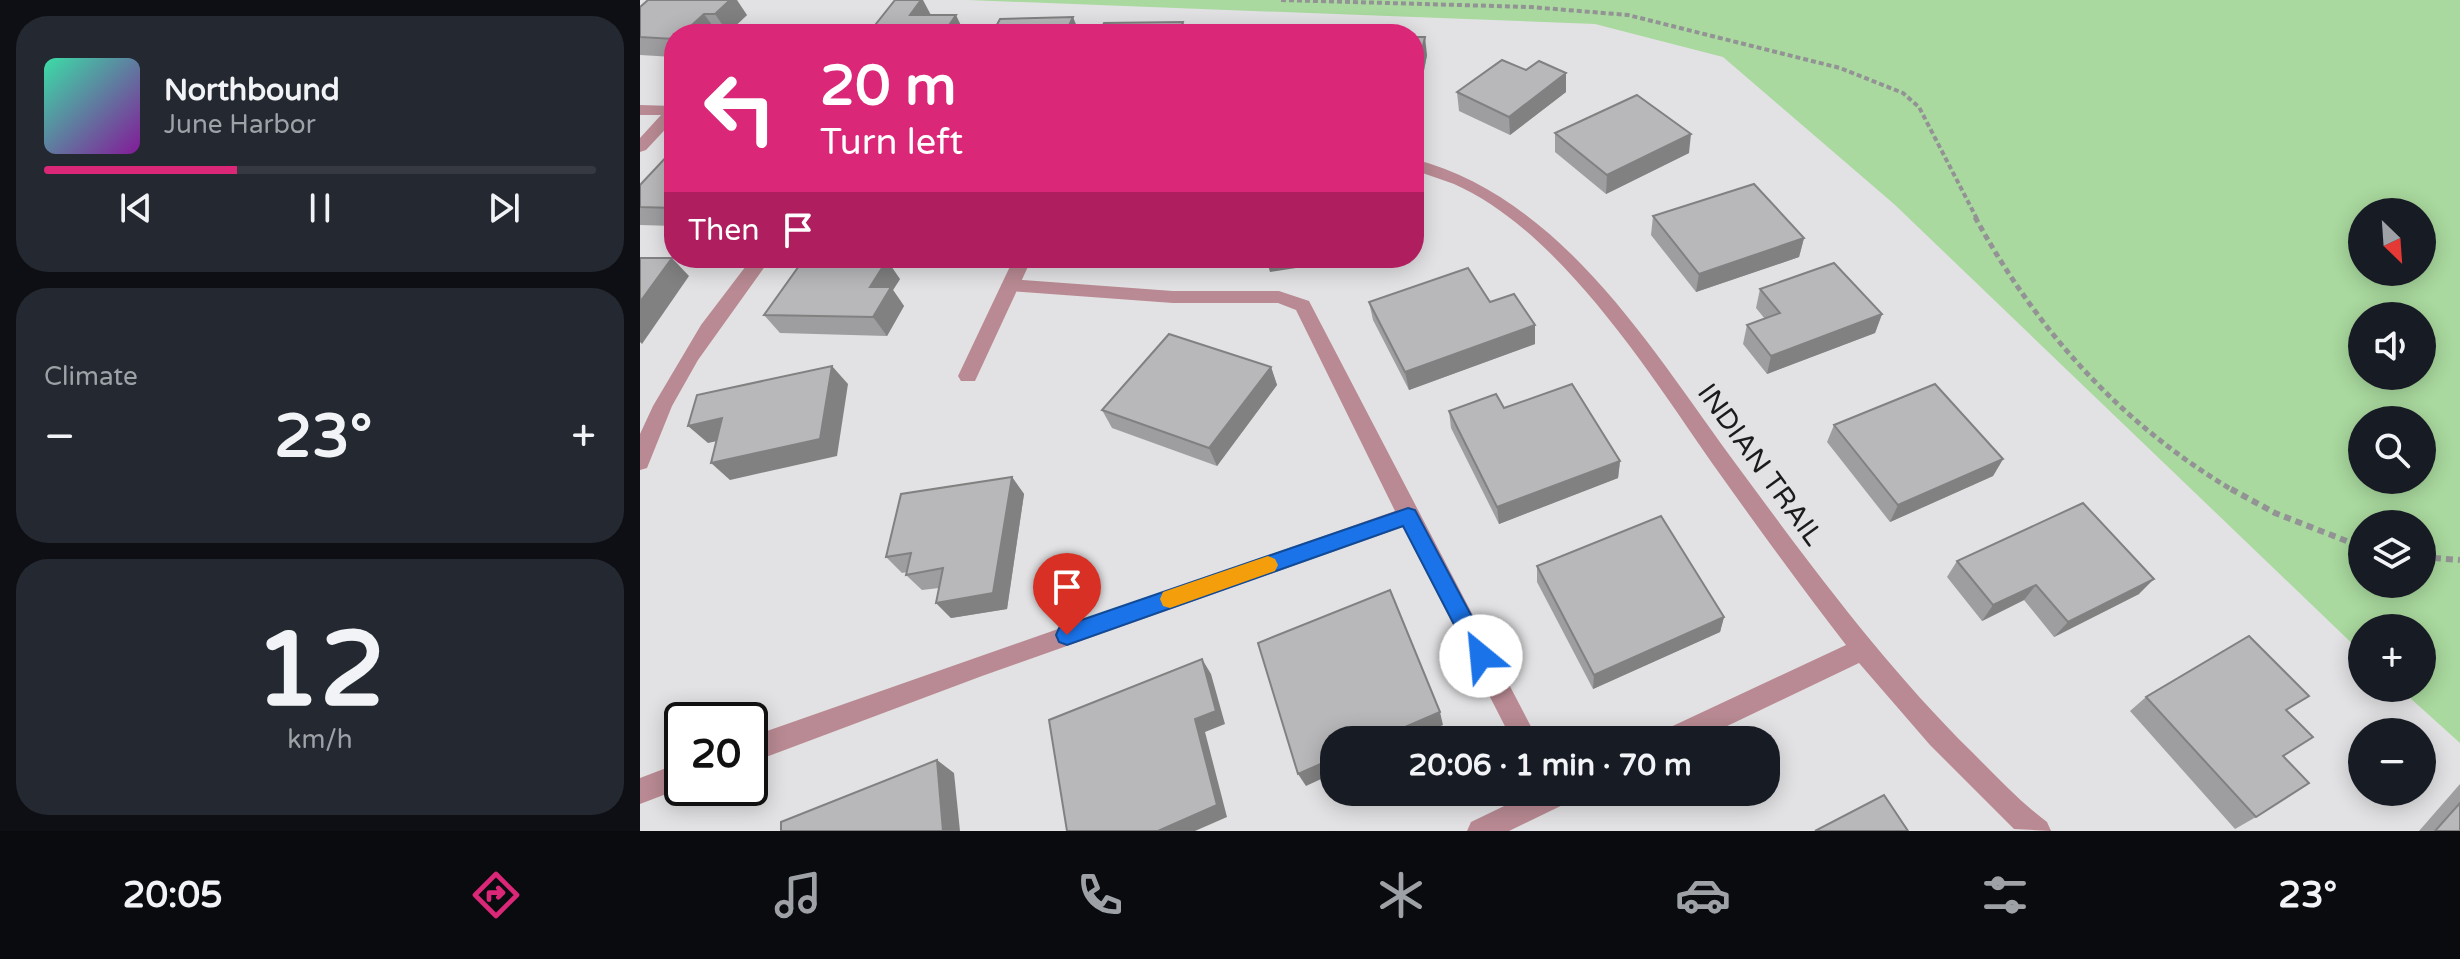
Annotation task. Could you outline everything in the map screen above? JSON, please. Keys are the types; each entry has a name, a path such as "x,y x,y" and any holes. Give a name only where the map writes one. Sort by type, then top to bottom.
{"street":[{"path":"640,110 664,111"},
{"path":"640,147 664,122"},
{"name":"INDIAN TRAIL","path":"1424,166 1481,191 1524,222 1565,262 1665,379 1863,649 1930,729 2038,831"},
{"path":"640,462 684,362 754,268"},
{"path":"968,376 1018,268"},
{"path":"1010,285 1173,297 1279,297 1303,306 1518,726"},
{"path":"768,743 1408,516"},
{"path":"1701,726 1863,649"},
{"path":"640,791 664,782"},
{"path":"1480,831 1530,806"}],"path":[{"path":"1281,0 1530,7 1628,15 1840,68 1903,93 1919,107 1992,247 2050,333 2081,370 2160,441 2197,467 2261,508 2322,536 2348,543"},
{"path":"2436,558 2460,560"}],"green space":[{"path":"968,0 2460,0 2460,743 2436,718 2415,702 2436,702 2436,614 2348,614 2348,640 1894,204 1723,57 1595,24"}],"building":[{"path":"648,0 730,0 715,14 704,14 693,24 664,24 664,38 640,37 640,7"},
{"path":"895,0 921,0 910,15 956,15 950,24 876,24"},
{"path":"1073,17 1070,24 997,24 1000,19"},
{"path":"1183,22 1182,24 1104,23"},
{"path":"1502,60 1526,70 1539,61 1566,73 1509,117 1457,92"},
{"path":"1637,95 1691,134 1607,175 1555,133"},
{"path":"664,159 664,208 640,207 640,185"},
{"path":"1754,184 1804,238 1699,274 1653,216"},
{"path":"640,258 664,258 665,268 640,302"},
{"path":"1834,263 1882,314 1771,356 1747,325 1780,313 1760,289"},
{"path":"798,268 882,268 870,287 891,287 873,317 764,315"},
{"path":"1468,268 1490,302 1514,294 1535,325 1405,372 1369,302"},
{"path":"1169,334 1271,367 1209,448 1102,410"},
{"path":"832,366 820,439 711,463 722,418 688,426 697,395"},
{"path":"1572,384 1620,461 1497,507 1449,411 1496,394 1504,408"},
{"path":"1935,384 2003,459 1898,505 1834,425"},
{"path":"1012,477 993,593 936,603 943,568 906,575 911,553 886,557 901,494"},
{"path":"2083,503 2154,579 2068,622 2036,585 1993,605 1957,561"},
{"path":"1661,516 1724,617 1594,675 1537,566"},
{"path":"1390,590 1440,712 1408,726 1320,726 1320,764 1298,774 1258,643"},
{"path":"2249,636 2309,696 2286,710 2313,737 2283,756 2309,783 2256,817 2146,697"},
{"path":"1202,659 1216,711 1195,719 1217,805 1158,831 1067,831 1049,720"},
{"path":"937,760 943,831 781,831 781,822"},
{"path":"1884,795 1908,831 1815,831"},
{"path":"2460,803 2460,831 2435,831"}],"slow traffic":[{"path":"1170,599 1268,565"}],"route":[{"path":"1067,635 1408,516 1481,656"}]}
